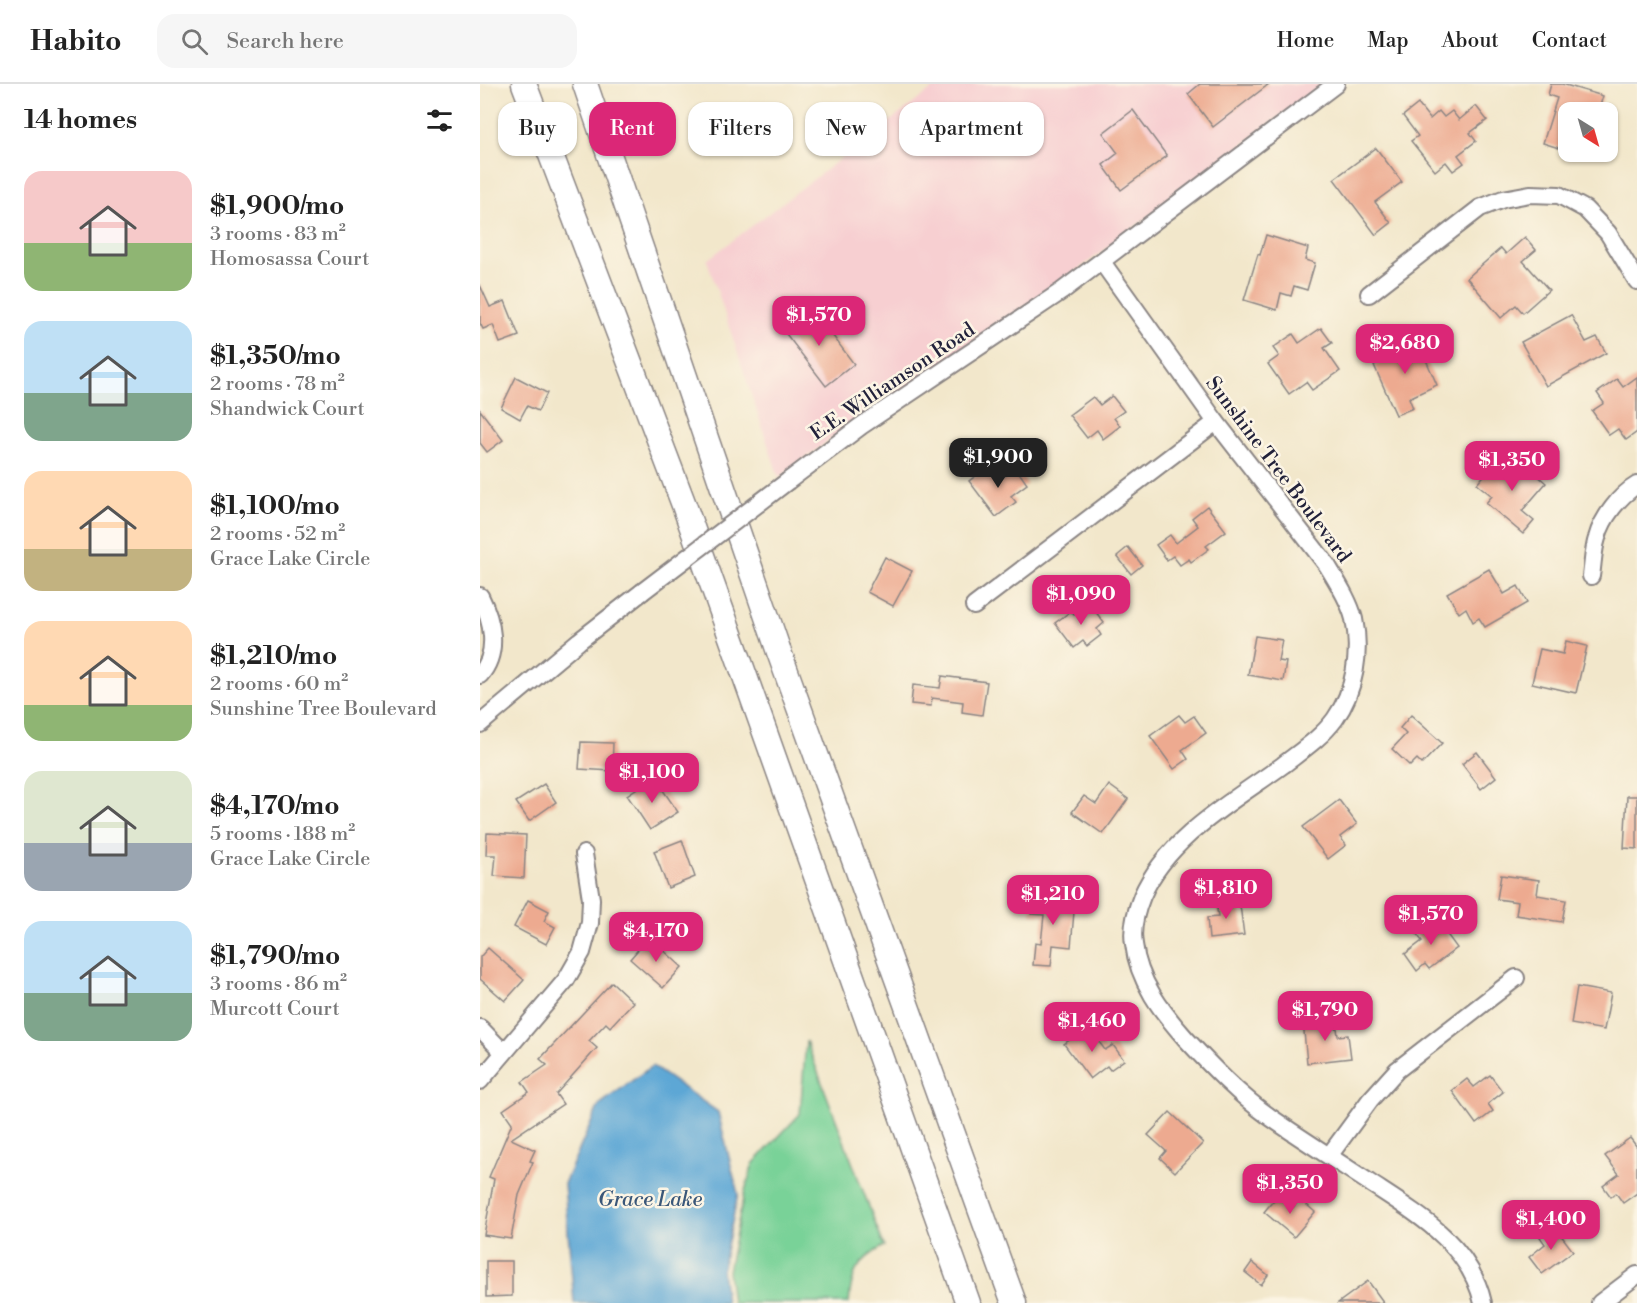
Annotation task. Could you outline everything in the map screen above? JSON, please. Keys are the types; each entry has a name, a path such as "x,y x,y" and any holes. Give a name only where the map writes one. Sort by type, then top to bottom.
{"highway":[{"path":"524,84 684,505 969,1303"},
{"path":"585,84 779,652 1014,1303"}],"street":[{"name":"E.E. Williamson Road","path":"480,724 642,592 861,426 1102,262 1336,84"},
{"path":"1369,294 1480,208 1503,199 1530,194 1559,195 1585,209 1608,233 1637,281"},
{"name":"Sunshine Tree Boulevard","path":"1102,262 1216,422 1327,565 1342,590 1353,617 1358,650 1352,684 1336,718 1314,742 1206,821 1172,849 1148,881 1136,911 1133,944 1144,981 1168,1019 1183,1036 1214,1069 1268,1115 1442,1233 1473,1272 1483,1303"},
{"path":"974,606 1216,422"},
{"path":"1591,576 1597,536 1611,510 1630,489 1637,485"},
{"path":"480,596 490,616 492,633 489,657 480,675"},
{"path":"480,1081 566,980 582,952 590,923 591,899 584,854"},
{"path":"1329,1156 1370,1100 1397,1070 1516,978"},
{"path":"480,1028 503,1052"},
{"path":"1600,1303 1637,1275"}],"shaded area":[{"path":"939,84 1323,84 1091,260 1030,304 856,420 779,478 707,260 844,156 887,156 887,123 899,114 899,156 1044,156 1044,102 915,102"}],"green space":[{"path":"806,1041 884,1246 867,1257 857,1269 849,1303 732,1303 728,1271 744,1194 753,1164 800,1114"}],"water":[{"name":"Grace Lake","path":"652,1066 718,1112 738,1194 722,1270 726,1303 574,1303 564,1184 599,1105"}],"building":[{"path":"1200,84 1269,84 1213,127 1188,94"},
{"path":"1551,84 1562,84 1603,96 1601,102 1558,102 1558,148 1543,143 1557,98 1548,95"},
{"path":"1418,104 1430,119 1439,111 1444,117 1452,111 1459,120 1476,106 1487,120 1470,133 1476,141 1458,155 1464,163 1453,171 1446,162 1435,171 1411,141 1418,136 1403,116"},
{"path":"1133,110 1167,156 1121,190 1103,165 1118,153 1103,133"},
{"path":"1376,148 1402,182 1375,202 1391,223 1376,235 1334,179"},
{"path":"1266,235 1308,248 1305,260 1315,263 1307,290 1294,286 1291,296 1281,293 1277,310 1244,300"},
{"path":"1525,237 1536,250 1523,261 1549,290 1523,313 1516,305 1501,318 1467,278 1501,248 1506,254"},
{"path":"480,285 490,307 505,301 519,336 500,343 493,325 483,329 480,323"},
{"path":"812,308 854,364 826,386 783,330"},
{"path":"1571,315 1586,342 1597,337 1606,353 1546,386 1521,342"},
{"path":"1321,328 1332,343 1324,348 1340,371 1312,390 1306,382 1289,394 1268,364 1279,356 1273,348 1293,334 1299,343"},
{"path":"1416,337 1437,385 1409,398 1413,408 1396,415 1374,365 1399,353 1396,346"},
{"path":"516,377 547,393 538,411 527,406 520,419 501,408"},
{"path":"1637,377 1637,432 1626,440 1618,429 1609,435 1592,411 1604,403 1597,393 1617,379 1623,387"},
{"path":"1112,396 1124,411 1114,418 1120,426 1103,439 1097,430 1087,438 1069,415 1093,397 1100,405"},
{"path":"480,410 503,440 487,452 480,443"},
{"path":"1498,459 1512,471 1521,461 1546,483 1522,511 1534,521 1523,534 1486,503 1492,496 1477,484"},
{"path":"988,467 998,481 1016,468 1027,484 1011,496 1016,502 996,517 969,481"},
{"path":"1207,506 1226,531 1206,546 1209,549 1191,562 1189,559 1180,565 1173,556 1167,560 1156,545 1170,535 1176,543 1198,526 1192,518"},
{"path":"1128,547 1142,565 1131,574 1117,556"},
{"path":"885,557 912,571 893,606 867,592"},
{"path":"1489,569 1504,594 1518,586 1527,603 1485,627 1479,618 1473,622 1466,608 1459,613 1447,593"},
{"path":"1090,604 1104,623 1097,629 1101,635 1087,646 1083,641 1074,648 1055,623 1071,611 1074,615"},
{"path":"1255,636 1282,640 1278,661 1286,662 1283,681 1248,675"},
{"path":"1566,641 1587,646 1576,693 1532,683 1540,649 1563,654"},
{"path":"942,676 987,682 982,715 962,712 963,702 932,698 931,706 911,704 913,685 940,688"},
{"path":"1179,715 1185,722 1194,716 1206,733 1182,750 1188,759 1174,769 1150,736"},
{"path":"1411,715 1442,743 1422,764 1417,759 1410,766 1392,749 1406,734 1400,728"},
{"path":"581,742 613,743 612,771 579,769"},
{"path":"1477,752 1496,777 1481,789 1462,764"},
{"path":"654,777 678,812 650,830 627,795"},
{"path":"544,784 556,802 529,821 516,802"},
{"path":"1109,785 1128,799 1103,834 1072,812 1084,796 1096,804"},
{"path":"1627,796 1637,796 1637,849 1624,848"},
{"path":"1339,800 1357,824 1340,837 1346,845 1328,859 1303,827"},
{"path":"487,833 526,835 524,878 494,876 496,855 486,855"},
{"path":"682,840 695,877 668,888 654,851"},
{"path":"1501,875 1539,880 1537,895 1566,900 1562,922 1516,915 1518,902 1497,899"},
{"path":"1033,896 1075,900 1071,947 1053,945 1051,966 1033,965 1035,943 1041,944 1044,915 1031,914"},
{"path":"1239,898 1244,935 1209,939 1207,918 1218,917 1216,901"},
{"path":"528,900 549,911 544,921 555,927 546,944 514,927"},
{"path":"1435,918 1457,948 1429,969 1425,964 1417,971 1405,954 1422,941 1416,933"},
{"path":"649,937 682,967 663,988 630,959"},
{"path":"488,948 524,980 505,1001 480,979 480,957"},
{"path":"612,982 633,1002 610,1027 606,1023 589,1041 597,1048 556,1094 563,1104 511,1139 535,1150 530,1161 533,1162 519,1195 511,1239 484,1235 494,1179 489,1177 512,1123 503,1110 529,1092 522,1082 547,1065 540,1059"},
{"path":"1577,987 1611,993 1604,1030 1571,1024"},
{"path":"1327,1019 1328,1029 1337,1028 1338,1036 1348,1035 1351,1058 1307,1063 1303,1021"},
{"path":"1088,1027 1105,1050 1113,1045 1124,1060 1110,1070 1107,1066 1090,1079 1064,1044"},
{"path":"1490,1075 1503,1092 1488,1104 1493,1111 1476,1124 1452,1091 1467,1079 1474,1087"},
{"path":"1170,1112 1203,1143 1175,1172 1160,1158 1166,1151 1148,1135"},
{"path":"1630,1138 1637,1147 1637,1193 1623,1203 1616,1193 1611,1197 1603,1186 1619,1174 1605,1156"},
{"path":"1278,1195 1293,1207 1300,1199 1315,1212 1294,1237 1264,1212"},
{"path":"1554,1226 1573,1251 1542,1274 1529,1257 1545,1244 1540,1237"},
{"path":"486,1261 512,1261 512,1296 486,1297"},
{"path":"1252,1262 1268,1275 1261,1285 1245,1272"},
{"path":"1368,1281 1384,1303 1338,1303"}]}
